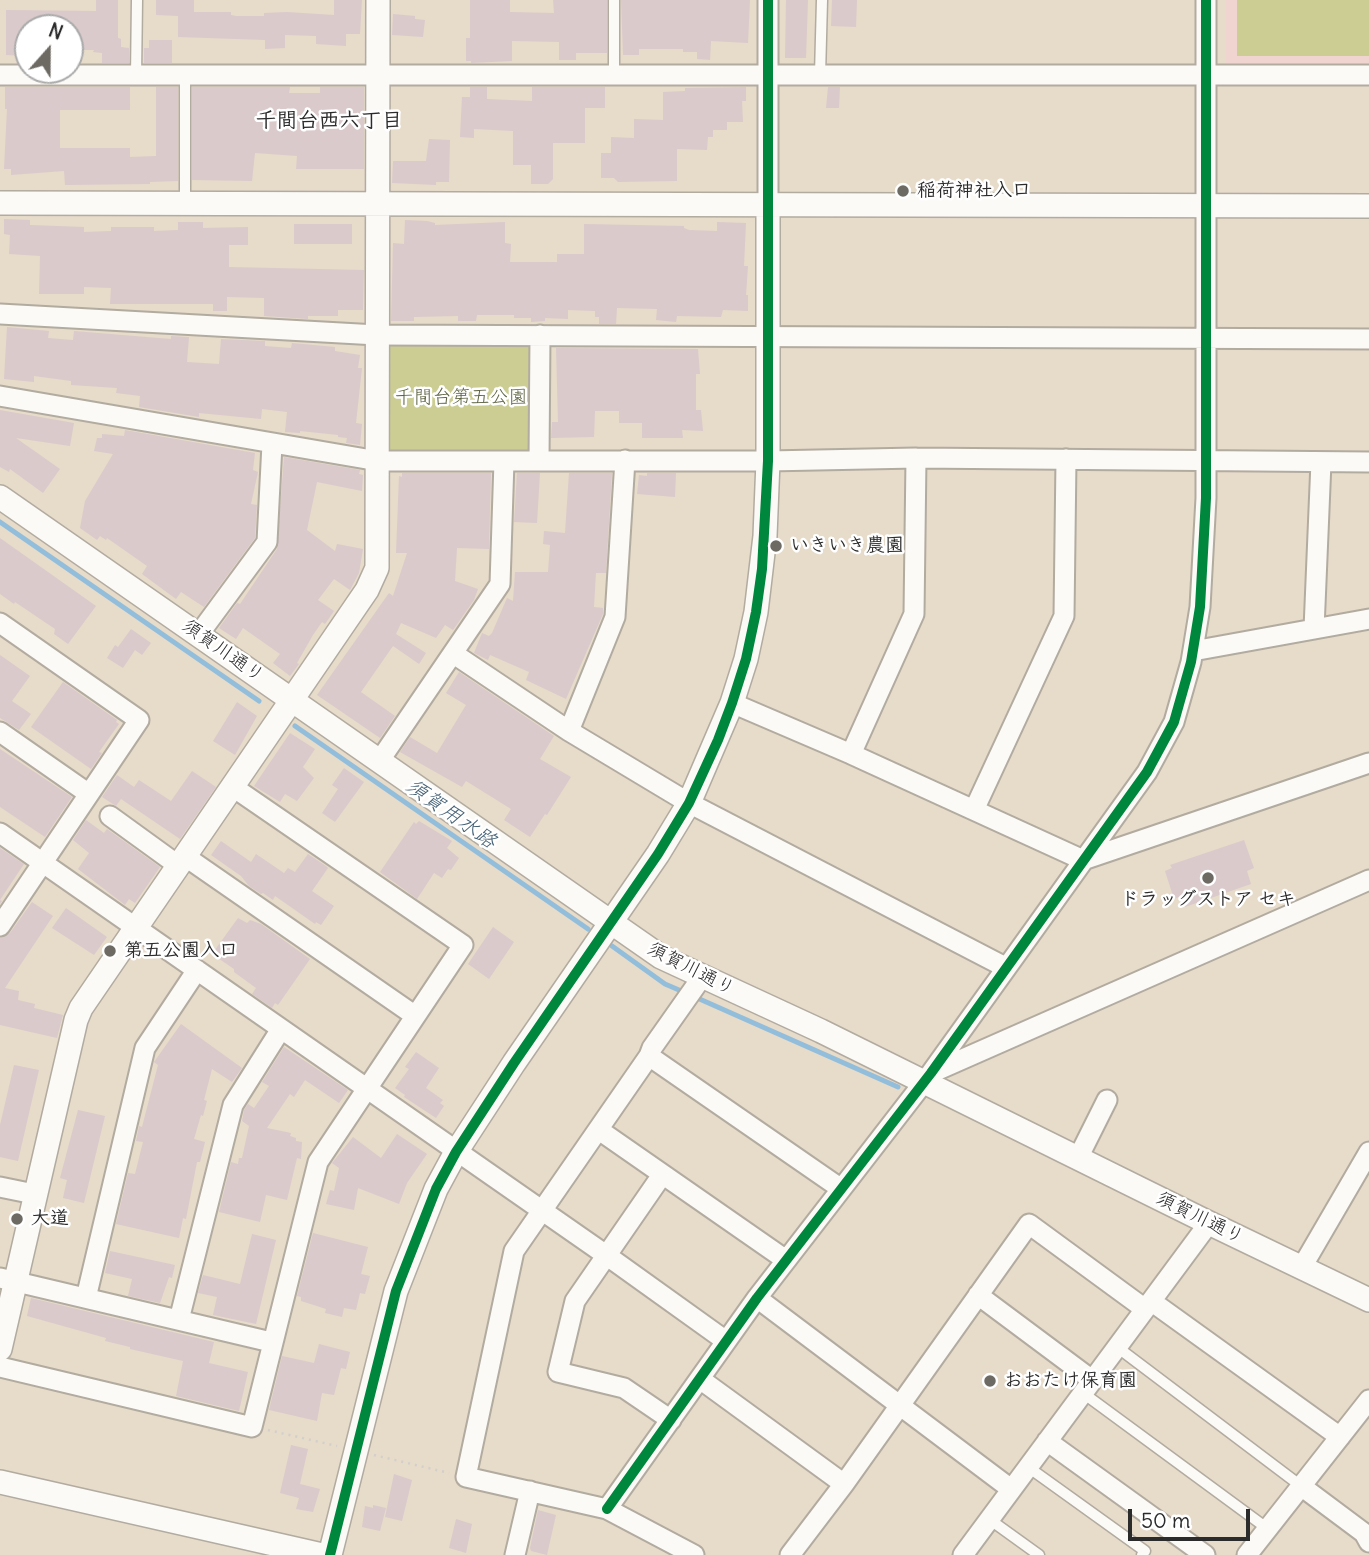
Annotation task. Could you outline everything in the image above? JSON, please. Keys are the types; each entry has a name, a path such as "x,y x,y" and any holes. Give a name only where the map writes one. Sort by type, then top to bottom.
{"street":[{"path":"0,1349 8,1279 34,1194 81,1008 368,590 377,568 378,0"},
{"path":"330,1555 396,1291 436,1189 456,1152 689,803 732,703 746,659 756,612 765,536 768,461 768,0"},
{"path":"607,1509 757,1298 928,1077 1147,772 1174,722 1193,651 1200,607 1206,461 1206,0"},
{"path":"0,75 1369,75"},
{"path":"0,204 1369,206"},
{"path":"0,314 377,335 1369,339"},
{"path":"539,460 540,335"},
{"path":"0,396 377,461 768,461 916,458 1369,462"},
{"path":"199,634 267,542 272,444"},
{"path":"851,754 915,614 916,458"},
{"path":"974,810 1064,616 1066,459"},
{"path":"569,731 615,617 625,460"},
{"path":"380,760 500,584 504,461"},
{"path":"1314,629 1321,462"},
{"name":"須賀川通り","path":"0,496 661,957 928,1077 1078,1158 1369,1300"},
{"path":"1193,651 1369,619"},
{"path":"0,623 139,720 0,926"},
{"path":"454,654 569,731 689,803 1005,967"},
{"path":"732,703 1083,860 1369,763"},
{"path":"0,732 89,794"},
{"path":"0,1367 252,1427 271,1342 318,1162 463,945 233,787"},
{"path":"110,816 414,1015"},
{"path":"0,833 726,1341"},
{"path":"928,1077 1369,880"},
{"path":"86,1298 145,1048 197,970"},
{"path":"694,1555 607,1509 466,1477 514,1251 702,976"},
{"path":"179,1320 233,1105 281,1029"},
{"path":"649,1056 840,1188"},
{"path":"1078,1158 1107,1100"},
{"path":"599,1130 786,1260"},
{"path":"1302,1267 1363,1171 1369,1152"},
{"path":"662,1175 575,1301 558,1372 624,1388 671,1420"},
{"path":"0,1186 34,1194"},
{"path":"970,1553 989,1519 1209,1223"},
{"path":"790,1555 844,1484 1029,1224 1340,1437"},
{"path":"8,1279 271,1342"},
{"path":"978,1295 1088,1387"},
{"path":"757,1298 1012,1489"},
{"path":"699,1379 844,1484"},
{"path":"1247,1555 1369,1400"},
{"path":"1047,1441 1205,1555"},
{"path":"0,1482 322,1555"},
{"path":"1301,1486 1364,1533 1369,1542"},
{"path":"515,1555 530,1491"}],"lane":[{"path":"136,75 137,0"},
{"path":"614,0 614,75"},
{"path":"820,75 822,0"},
{"path":"185,204 186,75"},
{"path":"1117,1347 1301,1486"},
{"path":"1088,1387 1268,1529"},
{"path":"1028,1467 1145,1551 1142,1555"},
{"path":"989,1519 1040,1555"}],"shaded area":[{"path":"1226,0 1369,0 1369,67 1226,68"}],"green space":[{"path":"1237,0 1369,0 1369,56 1237,56"},
{"name":"千間台第五公園","path":"387,342 535,343 535,453 387,452"}],"building":[{"path":"96,0 118,0 118,38 121,39 121,47 129,48 129,63 102,63 102,53 84,50 84,14 14,14 14,55 6,55 6,10 96,11"},
{"path":"156,0 194,0 194,12 231,12 231,15 236,16 264,16 264,13 287,12 334,15 334,0 362,0 360,34 346,34 346,46 316,44 316,36 285,35 285,48 265,49 265,40 178,37 178,16 156,15"},
{"path":"470,0 510,0 510,12 554,13 553,0 607,0 607,53 576,53 576,60 559,60 559,42 512,41 512,61 471,63 466,61 466,38 470,38"},
{"path":"621,0 750,0 748,43 711,41 710,60 697,59 697,52 683,52 683,49 639,49 639,55 623,55"},
{"path":"786,0 808,0 806,58 785,58"},
{"path":"832,0 857,0 856,27 831,26"},
{"path":"393,14 425,20 423,37 392,35"},
{"path":"149,40 172,40 172,63 144,63 144,48 149,48"},
{"path":"5,87 130,87 130,110 60,110 60,148 130,148 130,157 156,156 156,87 178,87 178,181 65,185 64,171 11,175 11,169 4,169 7,109"},
{"path":"192,87 290,87 289,93 320,93 320,87 364,87 364,169 296,169 297,156 255,153 252,181 192,180"},
{"path":"470,87 487,87 487,99 532,101 532,87 605,87 605,108 585,108 585,143 553,143 553,179 548,184 531,184 531,165 513,165 513,131 474,129 474,138 460,137 462,97 470,97"},
{"path":"746,87 746,101 742,101 743,122 727,122 727,130 713,130 713,137 708,137 707,150 677,149 677,181 618,182 614,178 601,178 601,153 611,153 611,137 634,138 634,119 663,120 663,92 685,91 685,88"},
{"path":"828,87 840,87 839,108 826,108"},
{"path":"429,139 450,140 449,182 436,182 436,185 392,183 393,161 426,161"},
{"path":"4,219 30,220 30,225 84,227 84,232 111,231 111,227 178,230 178,222 203,222 203,228 248,227 248,245 229,245 229,267 364,270 363,310 338,310 338,316 308,316 308,319 264,316 264,298 227,297 227,311 213,311 213,304 110,304 111,288 84,287 84,294 39,294 40,256 9,254 10,235 4,234"},
{"path":"405,220 427,221 435,225 505,222 505,243 511,244 510,262 557,262 557,254 584,254 584,224 684,226 689,230 717,231 717,222 746,223 744,266 748,266 748,311 723,310 721,317 677,316 676,322 656,320 657,309 617,308 616,324 599,324 595,311 568,310 568,319 545,318 545,321 531,322 531,318 514,318 514,315 477,315 476,321 458,321 458,316 414,317 414,321 391,321 393,243 404,244"},
{"path":"294,224 352,224 352,244 294,244"},
{"path":"7,327 49,331 48,338 73,340 74,331 171,339 171,336 189,337 187,362 219,364 221,339 265,341 265,346 291,348 292,343 335,347 335,351 360,355 358,368 362,368 356,423 362,424 360,445 346,443 347,438 338,435 285,432 287,412 262,409 261,419 199,413 199,417 139,407 140,396 116,393 117,388 71,385 71,381 34,376 34,382 4,379"},
{"path":"556,348 698,349 700,374 696,374 696,410 701,410 703,431 682,430 683,438 642,438 642,423 619,423 619,411 595,411 594,437 551,438 552,422 558,422"},
{"path":"0,410 74,423 70,446 16,438 60,469 43,493 10,469 9,472 0,467"},
{"path":"125,430 255,453 253,470 258,472 251,504 257,505 255,538 204,607 181,592 176,599 142,574 147,566 107,538 106,540 100,536 97,540 80,528 85,501 113,454 94,451 97,438 102,438 102,434 124,436"},
{"path":"284,457 360,470 359,474 363,475 362,491 317,482 307,530 335,551 337,544 363,549 359,573 350,590 334,579 318,600 334,611 313,635 290,676 273,663 280,654 243,628 236,639 219,628 237,603 240,604 277,549"},
{"path":"402,473 491,473 489,549 457,548 455,581 478,589 474,600 453,630 445,625 436,638 401,623 396,634 426,653 419,664 393,646 361,692 395,716 380,738 317,695 389,593 393,596 407,553 396,553 399,476 402,477"},
{"path":"517,473 540,473 537,523 514,522"},
{"path":"569,473 612,473 606,573 596,573 594,607 603,608 603,614 566,699 526,680 529,672 490,655 488,660 474,653 482,633 489,636 492,633 507,598 513,601 515,572 548,572 550,545 543,544 544,531 565,533"},
{"path":"647,473 676,473 675,497 637,494 639,475 647,476"},
{"path":"0,538 96,606 68,644 54,634 55,629 0,594"},
{"path":"131,629 151,643 142,655 135,650 123,668 107,658 115,645 118,647"},
{"path":"0,655 30,676 12,701 31,714 19,730 0,718"},
{"path":"459,672 554,736 540,759 571,777 530,837 504,820 511,809 466,781 462,787 400,752 410,737 437,753 466,705 446,693"},
{"path":"63,682 119,724 99,752 102,753 91,769 31,727"},
{"path":"237,702 257,716 235,755 213,741"},
{"path":"290,733 315,749 303,767 314,778 297,801 285,794 280,802 254,786"},
{"path":"0,749 72,797 45,837 0,807"},
{"path":"344,768 364,782 335,822 322,813 338,789 332,785"},
{"path":"192,771 216,787 180,839 121,799 116,806 102,797 117,775 134,787 139,780 171,801"},
{"path":"86,820 104,833 107,829 160,867 135,903 129,899 125,905 78,869 89,853 73,840"},
{"path":"419,821 452,841 447,848 459,858 442,878 434,873 417,899 380,872 414,822 416,824"},
{"path":"1244,840 1254,868 1247,871 1251,884 1185,907 1181,896 1174,899 1165,871 1172,868 1170,865"},
{"path":"221,841 251,862 256,854 284,873 288,868 295,872 308,854 326,866 328,868 312,891 334,906 321,925 316,922 315,924 275,896 273,900 261,894 211,855"},
{"path":"0,848 24,864 0,900"},
{"path":"32,902 53,916 5,988 19,991 18,1000 35,1004 34,1008 63,1015 57,1038 0,1025 0,938 10,933"},
{"path":"66,908 107,937 94,955 52,928"},
{"path":"238,918 247,923 250,920 261,924 310,959 278,1005 275,1003 272,1008 252,994 256,988 212,954"},
{"path":"493,927 514,942 489,979 468,964"},
{"path":"181,1024 242,1068 232,1082 212,1069 204,1100 207,1101 194,1139 205,1142 200,1162 197,1162 186,1219 183,1218 179,1238 116,1224 128,1173 135,1174 143,1142 136,1141 158,1065 154,1062"},
{"path":"284,1047 348,1090 339,1103 305,1080 294,1097 290,1094 267,1128 291,1133 290,1136 296,1138 296,1141 302,1142 301,1159 297,1158 287,1200 266,1195 260,1222 219,1212 231,1162 238,1164 239,1158 242,1158 249,1126 242,1121 244,1110 248,1104 254,1108 269,1086 262,1082"},
{"path":"416,1052 439,1068 426,1088 443,1100 440,1103 444,1106 436,1118 395,1088 409,1069 405,1067"},
{"path":"14,1065 39,1070 18,1161 0,1157 0,1125"},
{"path":"78,1110 105,1116 84,1203 63,1198 67,1180 60,1178"},
{"path":"397,1134 427,1154 407,1183 399,1204 358,1188 354,1210 326,1204 330,1190 334,1191 339,1168 332,1163 353,1137 381,1158"},
{"path":"313,1233 368,1247 361,1274 370,1276 365,1294 360,1293 356,1310 344,1308 342,1317 325,1313 326,1309 301,1301 301,1297 297,1296"},
{"path":"252,1234 276,1240 256,1324 213,1315 217,1297 198,1293 203,1275 240,1284"},
{"path":"110,1251 175,1265 160,1303 128,1296 132,1279 105,1273"},
{"path":"31,1298 214,1342 209,1363 248,1372 239,1411 176,1396 183,1361 130,1349 105,1341 106,1338 27,1316"},
{"path":"319,1344 350,1352 346,1369 341,1368 334,1395 322,1393 317,1421 269,1410 282,1356 314,1363"},
{"path":"291,1445 308,1449 300,1484 320,1489 313,1512 296,1509 299,1498 280,1493"},
{"path":"394,1474 412,1480 402,1521 385,1517"},
{"path":"373,1505 386,1508 380,1531 362,1527 365,1506 373,1508"},
{"path":"538,1510 556,1515 547,1555 531,1551 530,1548"},
{"path":"456,1519 472,1524 466,1553 449,1548"}],"waterway":[{"name":"須賀用水路","path":"0,522 259,701"},
{"name":"須賀用水路","path":"295,726 588,929"},
{"name":"須賀用水路","path":"612,946 665,984 686,993"},
{"name":"須賀用水路","path":"695,997 898,1087"}],"cycle path":[{"path":"330,1555 396,1291 436,1189 456,1152 514,1063 658,854 689,803 718,740 746,659 762,569 768,461 768,0"},
{"path":"607,1509 757,1298 931,1073 1147,772 1174,722 1191,662 1200,607 1206,498 1206,0"}],"place":[{"name":"稲荷神社入口","path":"903,191"},
{"name":"いきいき農園","path":"776,546"},
{"name":"ドラッグストア セキ","path":"1208,878"},
{"name":"第五公園入口","path":"110,951"},
{"name":"大道","path":"17,1219"},
{"name":"おおたけ保育園","path":"990,1381"}],"district":[{"name":"千間台西六丁目","path":"329,121"}]}
